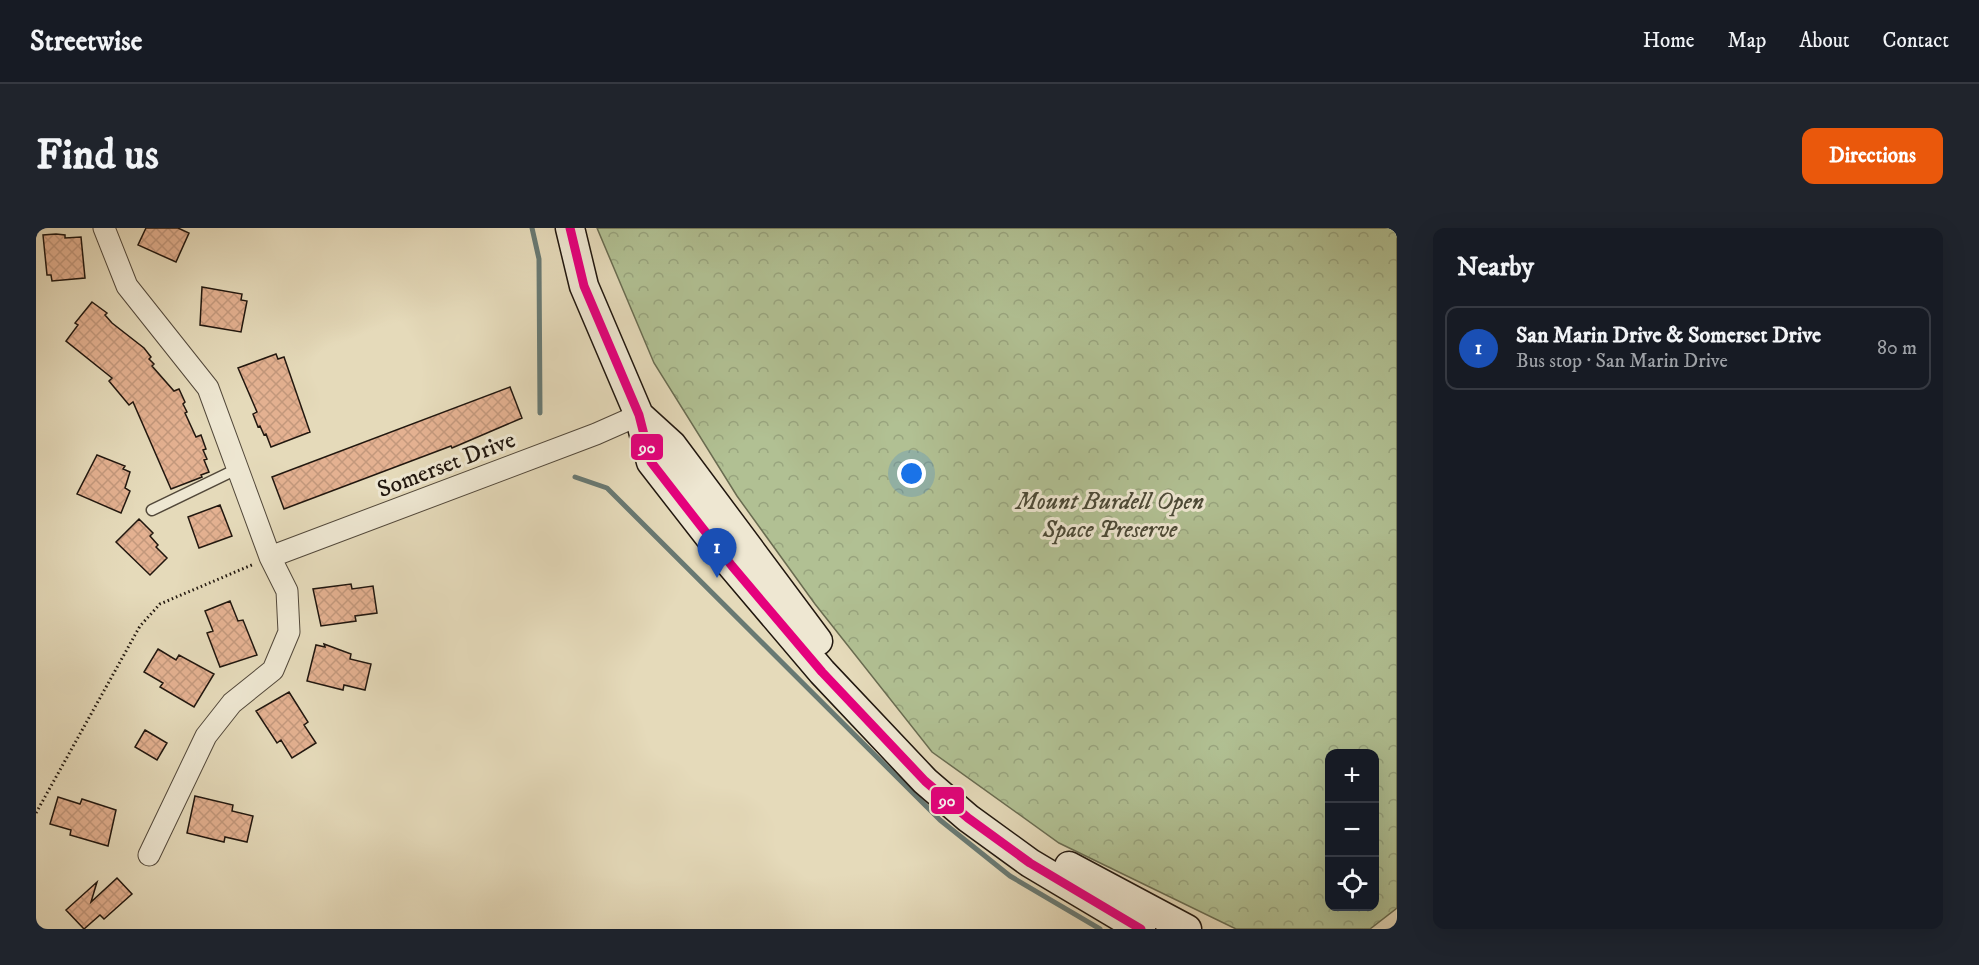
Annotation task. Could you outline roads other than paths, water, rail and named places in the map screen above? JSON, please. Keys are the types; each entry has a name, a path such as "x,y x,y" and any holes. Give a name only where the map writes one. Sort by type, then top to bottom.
{"main road":[{"path":"570,228 584,286 639,415 651,462 704,530 822,672 925,781 968,818 1030,863 1141,929"},
{"path":"639,415 672,445 838,667 902,739 970,802 1029,845 1187,929"}],"street":[{"path":"104,228 127,286 208,388 270,557 287,591 289,632 273,670 232,703 206,736 149,855"},
{"name":"Somerset Drive","path":"270,557 596,434 639,415"}],"lane":[{"path":"152,510 239,468"}],"waterway":[{"path":"532,228 539,259 540,413"},
{"path":"575,477 607,488 940,820 1010,876 1100,929"}],"place":[{"name":"San Marin Drive & Somerset Drive","path":"717,578"}],"park label":[{"name":"Mount Burdell Open Space Preserve","path":"1110,515"}]}
